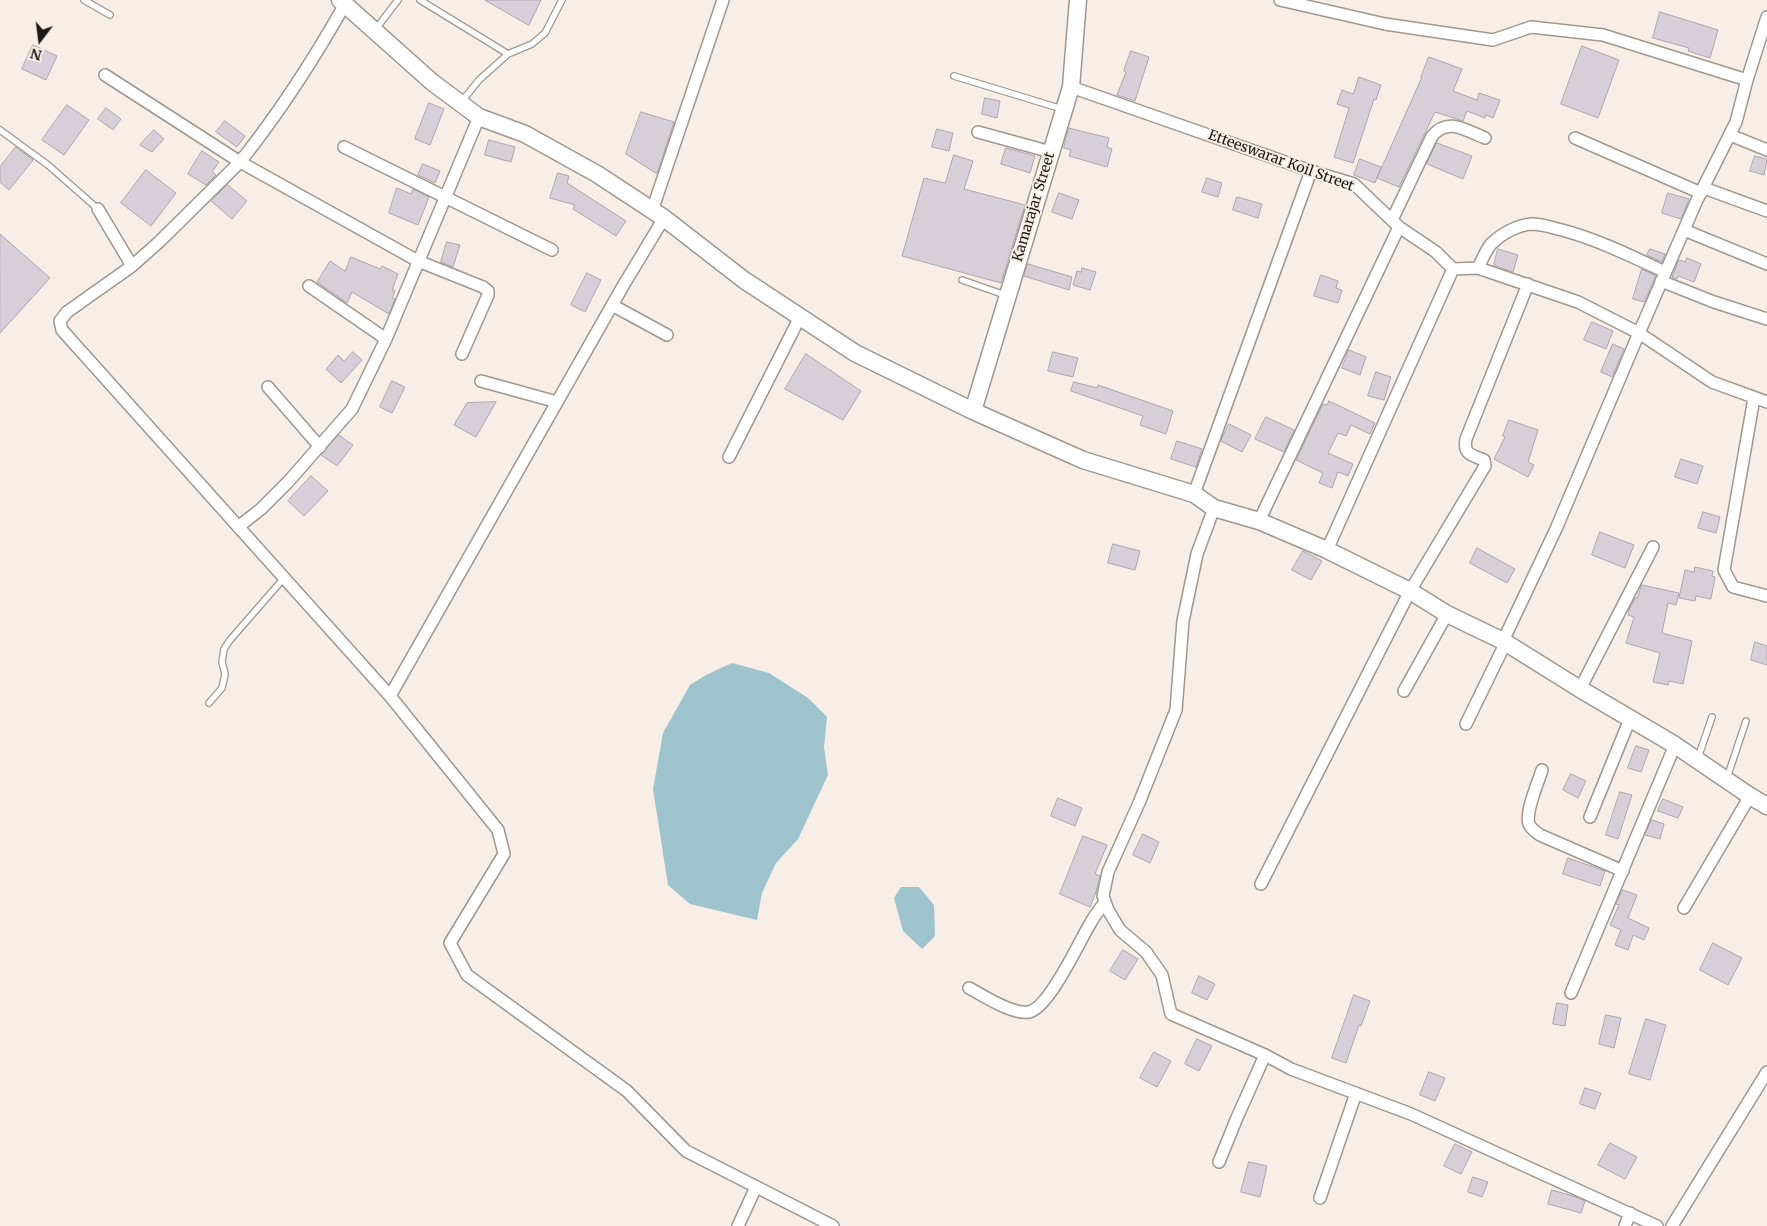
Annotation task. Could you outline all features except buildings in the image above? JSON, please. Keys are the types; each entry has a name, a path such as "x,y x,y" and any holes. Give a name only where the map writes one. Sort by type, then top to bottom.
{"street":[{"path":"390,696 612,305 658,214 722,0"},
{"name":"Kamarajar Street","path":"972,411 1071,87 1078,0"},
{"path":"1280,0 1328,5 1386,24 1493,40 1531,27 1603,35 1746,80"},
{"path":"833,1226 686,1151 627,1091 467,975 450,943 504,854 498,830 390,696 62,330 60,321 67,312 132,266 160,242 240,162 270,123 326,37 342,2 432,82 479,117 524,134 597,174 658,214 744,280 855,353 972,411 1083,460 1194,494 1214,508 1258,522 1327,550 1410,591 1447,614 1505,641 1580,690 1675,744 1767,806"},
{"path":"1466,724 1556,529 1684,230 1736,122 1746,80 1767,17"},
{"path":"105,75 240,162 418,261 483,287 488,291 488,295 462,354"},
{"name":"Etteeswarar Koil Street","path":"1071,87 1311,171 1354,184 1396,223 1436,252 1453,269"},
{"path":"238,527 261,508 320,447 352,409 386,339 444,196 479,117"},
{"path":"1258,522 1396,223 1432,136 1438,128 1447,125 1485,138"},
{"path":"978,132 1051,152"},
{"path":"1730,135 1767,150"},
{"path":"1575,138 1702,190 1767,211"},
{"path":"344,147 552,250"},
{"path":"1194,494 1311,171"},
{"path":"98,210 132,266"},
{"path":"1478,268 1490,246 1501,236 1512,229 1532,224 1562,230 1605,244 1663,277 1714,302 1767,319"},
{"path":"1684,230 1767,264"},
{"path":"1327,550 1453,269 1478,268 1578,302 1639,332 1712,382 1767,402"},
{"path":"1261,884 1410,591 1485,466 1484,460 1467,452 1464,447 1528,284"},
{"path":"309,286 386,339"},
{"path":"612,305 667,335"},
{"path":"729,457 800,317"},
{"path":"481,381 557,402"},
{"path":"268,387 320,447"},
{"path":"1754,398 1724,570 1733,587 1767,596"},
{"path":"1214,508 1197,554 1183,620 1176,710 1139,803 1108,872 1103,896 1108,910 1120,930 1146,952 1162,975 1171,1014 1265,1055 1291,1069 1411,1114 1630,1212 1657,1226"},
{"path":"1580,690 1653,547"},
{"path":"1404,691 1447,614"},
{"path":"1590,818 1630,719"},
{"path":"1571,992 1623,872 1675,744"},
{"path":"1542,770 1529,809 1528,823 1532,829 1540,835 1623,872"},
{"path":"1684,908 1750,796"},
{"path":"969,988 1015,1011 1030,1012 1042,1004 1053,990 1090,924 1105,902"},
{"path":"1219,1162 1265,1055"},
{"path":"1672,1226 1767,1072"},
{"path":"1320,1198 1356,1093"},
{"path":"738,1226 756,1187"},
{"path":"1625,1226 1630,1212"}],"lane":[{"path":"84,0 110,15"},
{"path":"374,31 398,0"},
{"path":"420,0 508,54"},
{"path":"460,103 479,80 508,54 532,44 545,33 562,0"},
{"path":"954,76 1064,109"},
{"path":"0,130 48,165 98,210"},
{"path":"962,280 1008,296"},
{"path":"209,702 222,688 225,674 222,662 224,649 284,578"},
{"path":"1697,760 1712,717"},
{"path":"1726,780 1746,721"}],"water":[{"path":"732,663 769,673 808,698 827,717 824,747 828,775 798,839 776,863 762,893 757,920 690,904 668,885 653,789 663,733 690,685"},
{"path":"901,887 919,887 934,905 935,936 922,949 903,931 894,898"}]}
